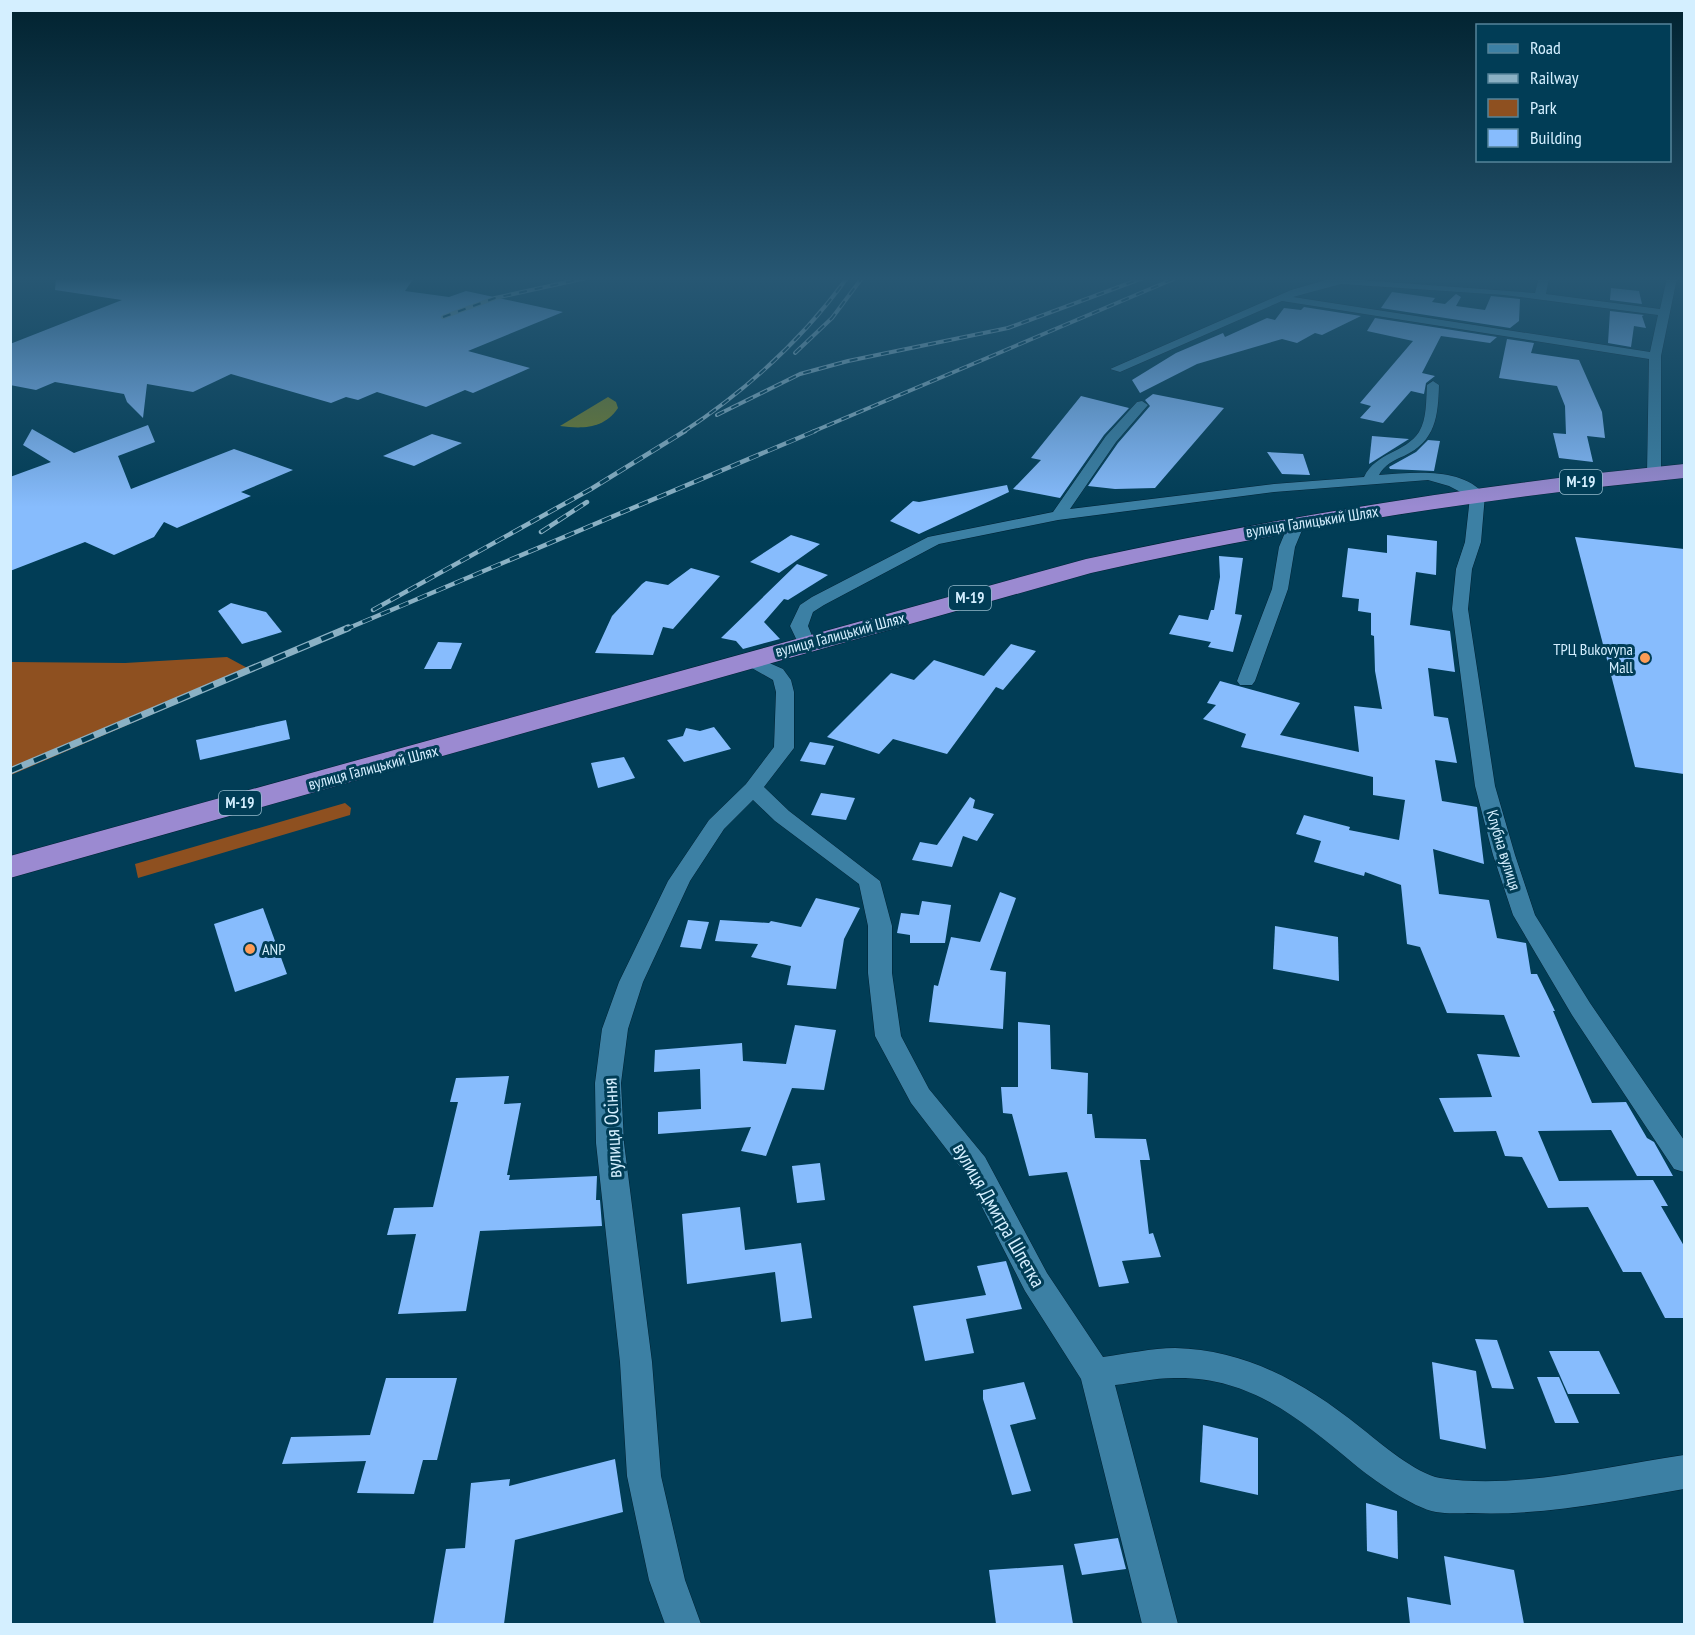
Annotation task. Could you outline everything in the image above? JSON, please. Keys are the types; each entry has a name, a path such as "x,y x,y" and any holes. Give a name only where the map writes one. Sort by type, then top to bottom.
{"highway":[{"name":"вулиця Галицький Шлях","path":"10,867 459,743 806,643 1086,567 1185,544 1297,523 1478,495 1684,471"}],"street":[{"path":"1116,369 1150,354"},
{"path":"1644,354 1655,356 1654,474"},
{"path":"1370,480 1374,468 1380,461 1405,450 1423,436 1431,413 1433,386"},
{"path":"1058,515 1111,439 1142,405"},
{"path":"806,643 799,626 806,609 886,563 934,540 1058,515 1274,488 1370,480 1428,477 1447,479 1478,495"},
{"name":"Клубна вулиця","path":"1478,495 1473,542 1464,569 1460,609 1473,715 1485,786 1504,855 1524,915 1581,1010 1684,1161"},
{"path":"1246,681 1280,589 1287,547 1297,523"},
{"name":"вулиця Осіння","path":"683,1624 667,1580 644,1476 636,1362 610,1143 608,1083 615,1029 631,982 679,881 716,825 753,788 784,748 785,692 777,673 749,659"},
{"name":"вулиця Дмитра Шпетка","path":"753,788 782,816 869,881 880,926 880,974 888,1036 920,1096 975,1165 1000,1217 1036,1282 1095,1372 1160,1624"},
{"path":"1095,1372 1173,1363 1216,1366 1281,1389 1331,1424 1385,1468 1435,1494 1493,1497 1575,1492 1633,1479 1684,1472"}],"green space":[{"path":"227,657 253,671 11,775 11,662 125,663"},
{"path":"345,803 351,808 350,815 138,878 135,864"}],"shaded area":[{"path":"608,397 616,402 618,408 606,420 592,426 560,426"}],"building":[{"path":"10,354 480,354 530,368 473,393 465,390 426,407 377,392 358,400 346,397 331,403 231,374 193,392 147,384 143,418 127,402 124,394 55,382 36,390 10,385"},
{"path":"1174,354 1230,354 1197,364 1140,393 1132,380"},
{"path":"1402,354 1432,354 1422,373 1435,376 1426,383 1424,394 1411,391 1383,423 1360,418 1371,406 1360,403"},
{"path":"1504,354 1540,354 1579,360 1602,412 1605,438 1587,436 1593,462 1559,458 1553,433 1566,434 1565,406 1557,386 1499,378"},
{"path":"1153,394 1224,408 1155,488 1115,489 1088,486 1118,443 1150,406 1145,400"},
{"path":"1081,396 1129,408 1104,435 1060,498 1013,489 1041,460 1031,458"},
{"path":"148,425 155,442 118,456 131,489 234,449 293,470 241,492 251,496 177,528 164,522 154,537 114,555 85,542 10,571 10,477 51,462 23,445 32,429 74,453"},
{"path":"432,434 462,443 414,466 383,456"},
{"path":"1372,436 1409,439 1369,464"},
{"path":"1428,440 1440,441 1434,471 1390,469 1389,467 1416,452"},
{"path":"1267,452 1303,454 1310,475 1282,474"},
{"path":"1007,485 1009,492 919,534 890,521 913,501 919,502"},
{"path":"791,535 820,544 779,573 750,562"},
{"path":"1387,535 1437,541 1436,575 1416,572 1410,625 1450,631 1455,672 1428,668 1434,716 1448,718 1457,763 1435,760 1442,801 1477,807 1484,864 1433,849 1439,894 1489,900 1497,938 1526,943 1531,974 1537,974 1555,1011 1553,1011 1592,1103 1626,1102 1647,1138 1654,1142 1673,1176 1637,1176 1611,1130 1538,1131 1559,1181 1653,1180 1668,1206 1661,1206 1684,1246 1684,1318 1665,1318 1641,1272 1623,1272 1588,1207 1548,1208 1522,1157 1505,1156 1496,1131 1454,1132 1439,1098 1492,1097 1477,1054 1520,1057 1504,1015 1447,1013 1420,947 1407,944 1401,885 1365,872 1364,876 1314,862 1321,841 1296,834 1304,815 1350,827 1349,830 1399,840 1405,800 1373,795 1373,777 1241,747 1246,734 1203,719 1216,705 1207,703 1220,681 1300,703 1280,735 1359,752 1354,706 1382,709 1375,671 1371,613 1358,611 1359,599 1342,597 1348,548 1387,553"},
{"name":"ТРЦ Bukovyna Mall","path":"1575,537 1684,549 1684,774 1635,767"},
{"path":"1219,556 1243,558 1235,614 1242,615 1233,652 1208,647 1211,642 1169,634 1179,615 1208,620 1211,610 1214,610 1220,577"},
{"path":"797,564 828,575 788,600 784,599 764,622 780,639 743,649 736,641 721,638"},
{"path":"691,568 720,576 673,629 663,627 653,655 595,653 612,616 642,584 646,581 668,585"},
{"path":"231,603 266,612 282,632 242,644 218,611"},
{"path":"438,642 462,643 451,669 424,669"},
{"path":"1011,644 1036,651 1003,690 996,687 947,754 893,739 879,754 827,737 891,673 914,680 934,660 984,676"},
{"path":"286,720 290,739 200,760 196,740"},
{"path":"714,727 731,749 684,762 667,740 683,736 686,728 700,731"},
{"path":"810,742 834,746 825,765 800,761"},
{"path":"624,757 635,778 598,788 591,763"},
{"path":"821,793 855,798 846,820 811,815"},
{"path":"970,797 975,800 973,808 994,814 977,841 963,836 952,867 912,860 920,842 937,845"},
{"path":"1000,892 1016,898 990,970 1006,972 1003,1029 929,1022 934,985 938,986 951,937 980,942"},
{"path":"816,898 860,908 844,939 836,989 787,985 791,966 751,957 758,944 715,941 720,920 769,923 771,921 801,927"},
{"path":"922,901 951,905 945,943 910,943 910,935 897,933 901,913 919,915"},
{"name":"ANP","path":"263,908 287,974 235,992 214,924"},
{"path":"688,920 709,922 701,949 680,947"},
{"path":"1275,926 1338,937 1339,981 1273,969"},
{"path":"1018,1022 1050,1025 1051,1069 1088,1073 1087,1114 1092,1114 1095,1138 1146,1139 1150,1160 1140,1160 1149,1234 1153,1233 1161,1257 1122,1261 1129,1283 1099,1287 1067,1172 1029,1176 1012,1114 1003,1113 1001,1087 1018,1087"},
{"path":"795,1025 836,1030 824,1090 792,1088 766,1156 741,1151 751,1127 658,1134 658,1112 701,1109 700,1069 654,1072 655,1050 742,1043 743,1061 786,1064"},
{"path":"509,1076 504,1104 521,1103 507,1175 510,1175 509,1180 597,1176 596,1200 600,1200 602,1226 480,1231 466,1311 398,1314 416,1234 387,1235 394,1208 433,1207 458,1102 450,1102 456,1078"},
{"path":"820,1163 825,1200 797,1203 792,1166"},
{"path":"740,1207 745,1250 801,1243 812,1318 781,1322 775,1272 687,1284 682,1214"},
{"path":"1006,1261 1022,1309 966,1319 974,1353 925,1361 913,1306 986,1295 977,1266"},
{"path":"1475,1339 1497,1340 1514,1389 1492,1388"},
{"path":"1549,1351 1599,1351 1620,1394 1568,1394"},
{"path":"1432,1362 1476,1371 1486,1449 1440,1439"},
{"path":"1537,1377 1559,1377 1579,1423 1555,1423"},
{"path":"386,1378 457,1378 437,1460 423,1460 414,1494 357,1493 366,1461 282,1464 291,1437 370,1435"},
{"path":"1024,1382 1036,1419 1010,1425 1031,1491 1012,1495 983,1399 983,1390"},
{"path":"1203,1425 1258,1438 1258,1495 1200,1482"},
{"path":"615,1459 623,1512 515,1540 504,1624 433,1624 446,1549 465,1548 471,1483 510,1479 509,1486"},
{"path":"1366,1503 1397,1511 1398,1559 1367,1551"},
{"path":"1118,1538 1126,1569 1082,1575 1074,1544"},
{"path":"1444,1556 1514,1570 1524,1624 1410,1624 1407,1597 1451,1605"},
{"path":"1063,1565 1073,1624 996,1624 989,1570"}],"railway":[{"path":"683,432 729,399 780,354"},
{"path":"717,415 800,374 880,354"},
{"path":"812,432 996,354"},
{"path":"373,610 591,489 685,431"},
{"path":"344,630 815,431"},
{"path":"541,532 587,502"},
{"path":"10,771 348,628"}],"place":[{"name":"ТРЦ Bukovyna Mall","path":"1645,658"},
{"name":"ANP","path":"250,949"}]}
